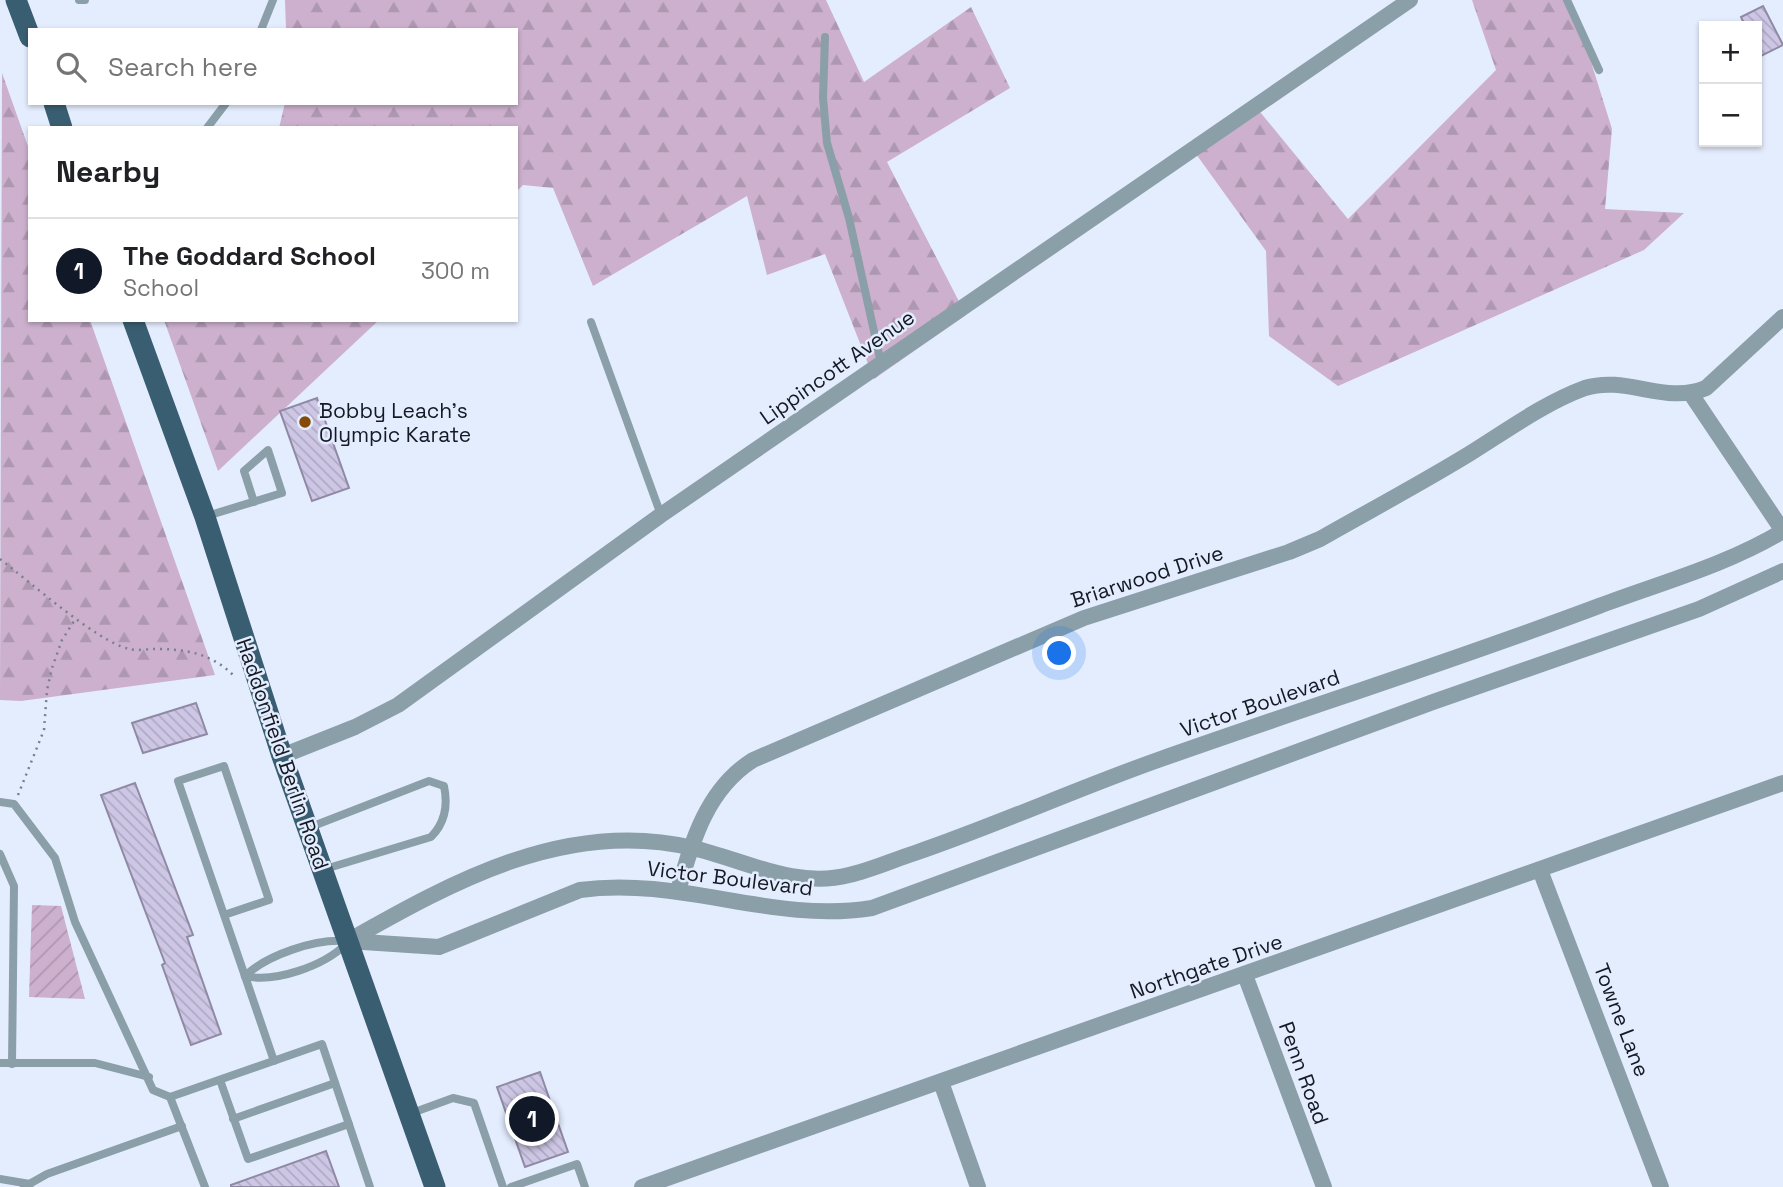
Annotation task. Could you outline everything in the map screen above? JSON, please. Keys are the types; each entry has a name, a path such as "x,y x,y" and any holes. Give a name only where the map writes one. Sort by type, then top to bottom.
{"main road":[{"path":"16,0 28,32"},
{"path":"55,105 61,126"},
{"name":"Haddonfield Berlin Road","path":"134,322 205,517 282,756 435,1187"}],"street":[{"name":"Lippincott Avenue","path":"282,756 355,727 398,705 661,514 1410,0"},
{"path":"1783,317 1725,373 1706,388 1691,394 1783,531"},
{"name":"Briarwood Drive","path":"678,891 691,848 721,787 734,771 752,760 1084,618 1289,552 1320,539 1544,408 1585,388 1604,384 1626,385 1672,396 1691,394"},
{"name":"Victor Boulevard","path":"348,942 442,888 547,849 577,842 614,840 691,848 778,874 809,878 846,876 979,831 1155,761 1454,660 1738,555 1783,531"},
{"name":"Victor Boulevard","path":"348,942 439,947 580,890 658,887 791,911 872,908 1433,702 1699,609 1783,571"},
{"name":"Northgate Drive","path":"642,1187 1783,783"},
{"name":"Towne Lane","path":"1540,870 1661,1187"},
{"name":"Penn Road","path":"1245,975 1324,1187"},
{"path":"941,1082 978,1187"}],"lane":[{"path":"79,0 85,0"},
{"path":"262,28 273,0"},
{"path":"1567,0 1599,70"},
{"path":"825,37 823,98 827,144 849,218 881,363"},
{"path":"209,126 224,105"},
{"path":"591,322 661,514"},
{"path":"205,517 254,502 282,493 268,450 244,471 254,502"},
{"path":"224,915 269,900 224,766 178,781 274,1061"},
{"path":"308,828 429,781 444,786 445,809 440,828 431,837 322,870"},
{"path":"0,802 14,804 55,858 75,922 153,1090 170,1097 322,1044 370,1187"},
{"path":"0,854 14,886 12,1064"},
{"path":"245,976 258,964 328,940 348,942"},
{"path":"245,976 263,980 333,957 348,942"},
{"path":"0,1063 95,1063 149,1077"},
{"path":"219,1080 248,1160 349,1124"},
{"path":"233,1119 335,1083"},
{"path":"170,1097 205,1187"},
{"path":"409,1114 453,1098 472,1102 503,1187"},
{"path":"0,1179 27,1185 47,1174 181,1126"},
{"path":"511,1187 577,1164 585,1187"}],"path":[{"path":"0,559 76,618 129,649 176,648 201,654 217,661 235,677"},
{"path":"14,804 44,730 47,690 52,668 62,640 76,618"}],"green space":[{"path":"285,0 826,0 864,82 971,7 1010,88 887,162 966,315 874,379 825,254 767,275 747,196 593,286 553,188 523,185 518,190 518,126 279,126 285,105 518,105 518,28 286,28"},
{"path":"1472,0 1566,0 1587,49 1612,129 1605,209 1684,213 1644,250 1338,386 1269,336 1266,251 1196,154 1256,107 1348,219 1496,70"},
{"path":"2,73 28,146 28,322 91,322 215,675 21,701 0,700"},
{"path":"165,322 377,322 218,471"},
{"path":"32,905 61,906 85,999 29,997"}],"building":[{"path":"1763,6 1783,45 1762,56 1762,21 1743,21 1741,17"},
{"path":"317,398 349,488 312,501 280,411"},
{"path":"196,703 207,734 143,753 132,723"},
{"path":"135,783 193,935 187,937 221,1034 191,1045 162,965 165,963 101,795"},
{"path":"540,1072 568,1152 525,1167 497,1087"},
{"path":"326,1151 339,1187 231,1187 231,1185"}],"place":[{"name":"Bobby Leach's Olympic Karate","path":"305,422"},
{"name":"The Goddard School","path":"532,1119"}]}
